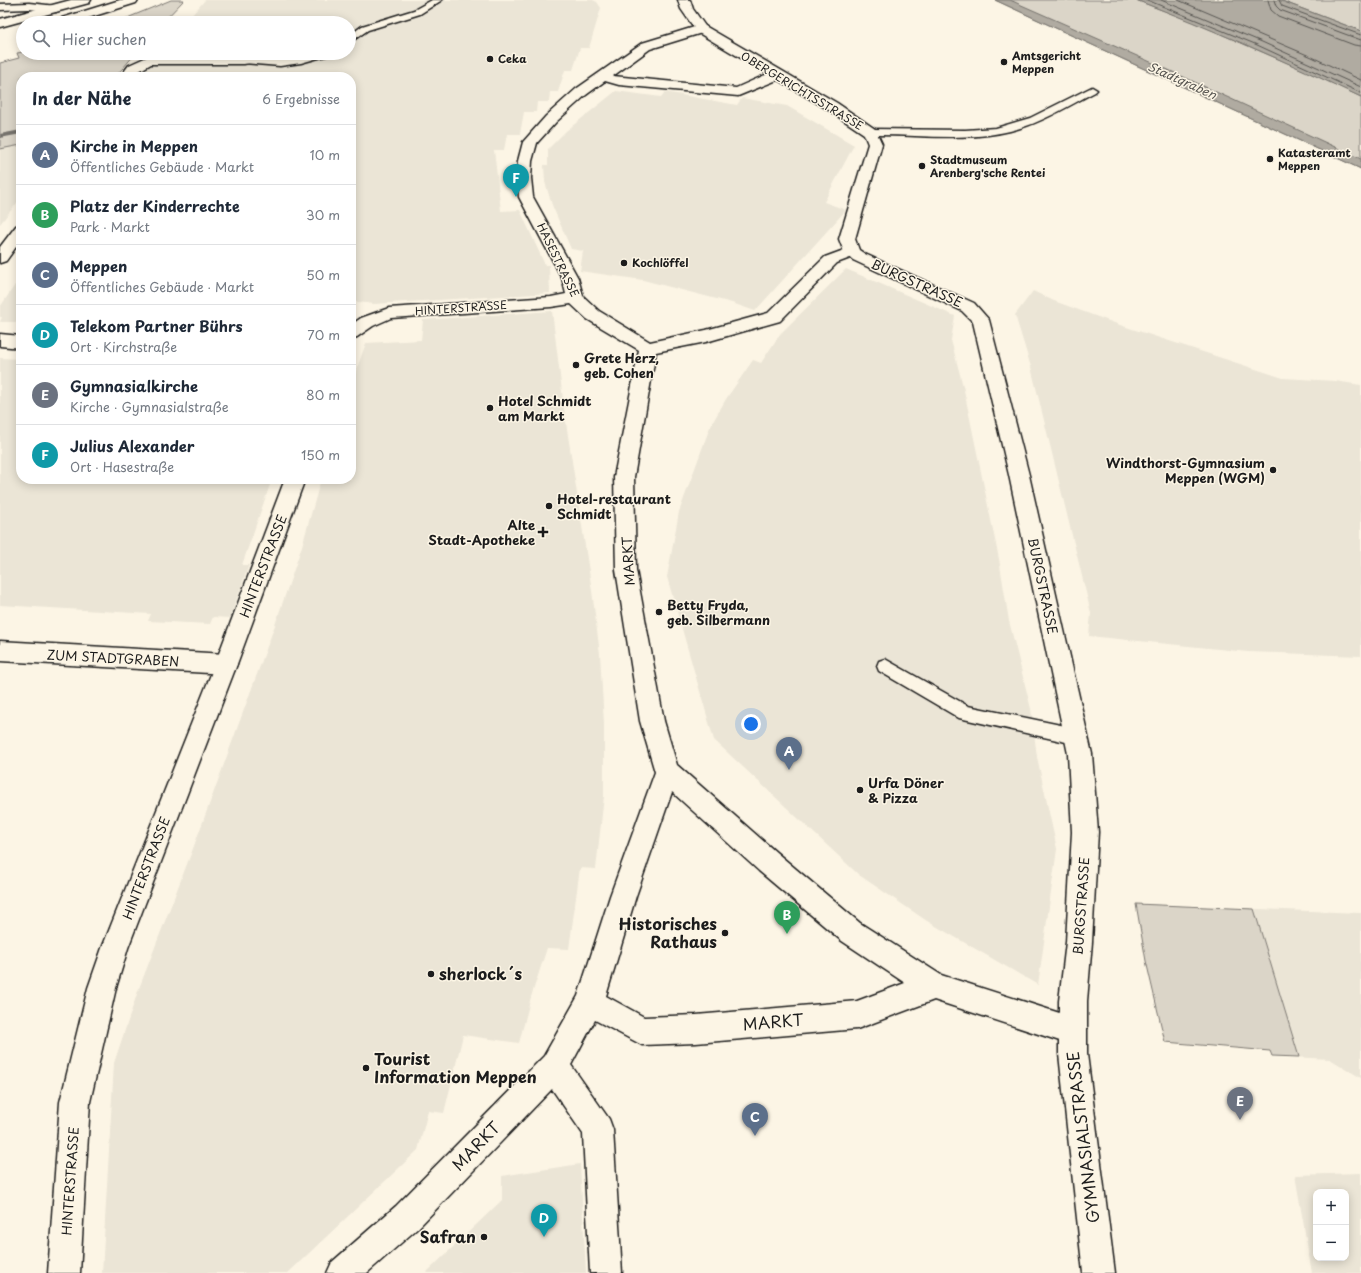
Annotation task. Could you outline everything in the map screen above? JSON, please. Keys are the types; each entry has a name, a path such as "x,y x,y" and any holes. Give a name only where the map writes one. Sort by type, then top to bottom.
{"street":[{"path":"28,16 85,0"},
{"path":"83,16 132,0"},
{"name":"OBERGERICHTSSTRASSE","path":"684,0 687,9 701,29 832,106 870,132 875,144 847,239 852,252"},
{"path":"0,23 16,19"},
{"name":"HASESTRASSE","path":"648,348 593,315 575,298 570,278 526,197 524,178 525,161 530,142 581,92 646,46 701,29"},
{"path":"131,72 143,62 149,60 244,60"},
{"path":"604,77 620,81 738,92 777,75"},
{"path":"0,258 16,236"},
{"path":"648,348 706,336 774,317 831,260 852,252"},
{"name":"BURGSTRASSE","path":"852,252 859,257 968,307 981,320 1019,475 1080,754 1085,832 1079,942 1073,1001"},
{"name":"HINTERSTRASSE","path":"356,330 367,322 389,313 551,302 575,298"},
{"path":"0,340 16,342"},
{"name":"MARKT","path":"343,1273 406,1217 554,1066 590,1002 623,896 667,772 652,720 626,570 624,477 648,348"},
{"name":"HINTERSTRASSE","path":"64,1273 75,1102 100,995 115,948 226,664 293,484"},
{"name":"ZUM STADTGRABEN","path":"0,651 226,664"},
{"path":"667,772 768,862 851,932 934,986 1072,1031"},
{"name":"MARKT","path":"590,1002 642,1030 696,1029 857,1014 934,986"},
{"name":"GYMNASIALSTRASSE","path":"1073,1001 1073,1054 1099,1273"},
{"path":"554,1066 598,1130 606,1273"}],"lane":[{"path":"356,35 365,28 417,12 438,0"},
{"path":"0,7 29,6 56,9"},
{"path":"244,60 280,63 302,60"},
{"path":"870,132 968,132 996,130 1022,124 1092,90"},
{"path":"886,666 965,713 1075,736"}],"shaded area":[{"path":"171,0 184,0 169,16 132,16"},
{"path":"205,0 593,0 597,2 601,8 589,48 580,48 573,70 565,70 558,92 550,92 549,102 537,102 536,112 524,112 520,134 507,134 504,150 494,150 501,211 520,210 545,265 549,265 550,293 374,304 356,302 356,72 143,72 152,60 356,60 356,16 191,16"},
{"path":"995,0 1136,0 1193,22 1306,71 1361,97 1361,169"},
{"path":"1279,0 1361,0 1361,31"},
{"path":"16,59 16,60 130,60 119,72 16,72 16,146 0,149 0,63"},
{"path":"616,91 661,97 665,92 737,105 742,98 787,106 854,145 824,202 846,210 755,311 732,303 643,280 580,271 583,251 571,249 552,205 545,182 544,165 548,165 548,149 566,131"},
{"path":"16,146 16,204 0,224 0,149"},
{"path":"846,269 955,316 951,340 964,390 999,559 1009,621 1031,709 1037,757 1057,849 1038,985 927,921 859,875 714,740 667,577 679,512 710,427 726,399 753,360 761,363 780,334"},
{"path":"16,285 16,322 0,322 2,317 0,317 0,307"},
{"path":"1033,291 1054,301 1120,325 1283,378 1335,381 1361,385 1361,656 1248,652 1089,636 1091,613 1031,367 1015,315"},
{"path":"552,311 565,416 592,591 600,654 604,724 604,796 596,869 580,868 569,949 547,948 531,997 519,1043 463,1035 444,1113 428,1111 418,1150 288,1273 102,1273 114,1063 138,991 194,846 275,625 302,546 320,484 356,484 356,371 366,343 421,340 423,320"},
{"path":"0,358 16,359 16,484 270,484 242,565 249,565 230,618 213,617 210,624 148,621 151,614 0,605"},
{"path":"1136,904 1361,913 1361,1078 1330,1059 1272,1056 1270,1051 1165,1042 1146,961"},
{"path":"1136,904 1254,909 1299,1057 1272,1056 1270,1051 1165,1042 1146,961"},
{"path":"580,1164 586,1273 426,1273 502,1200 502,1176"},
{"path":"1361,1173 1361,1273 1312,1273 1295,1175"}],"water":[{"path":"995,0 1010,0 1162,67 1361,159 1361,169"},
{"path":"1136,0 1279,0 1361,31 1361,97 1249,46"}],"waterway":[{"name":"Stadtgraben","path":"0,136 16,133"}],"place":[{"name":"Ceka","path":"490,59"},
{"name":"Amtsgericht Meppen","path":"1004,62"},
{"name":"Katasteramt Meppen","path":"1270,159"},
{"name":"Stadtmuseum Arenberg'sche Rentei","path":"922,166"},
{"name":"Julius Alexander","path":"516,197"},
{"name":"Kochlöffel","path":"624,263"},
{"name":"Grete Herz, geb. Cohen","path":"576,365"},
{"name":"Hotel Schmidt am Markt","path":"490,408"},
{"name":"Windthorst-Gymnasium Meppen (WGM)","path":"1273,470"},
{"name":"Hotel-restaurant Schmidt","path":"549,506"},
{"name":"Alte Stadt-Apotheke","path":"543,532"},
{"name":"Betty Fryda, geb. Silbermann","path":"659,612"},
{"name":"Kirche in Meppen","path":"789,770"},
{"name":"Urfa Döner & Pizza","path":"860,790"},
{"name":"Historisches Rathaus","path":"725,933"},
{"name":"Platz der Kinderrechte","path":"787,934"},
{"name":"sherlock´s","path":"431,974"},
{"name":"Tourist Information Meppen","path":"366,1068"},
{"name":"Gymnasialkirche","path":"1240,1120"},
{"name":"Meppen","path":"755,1136"},
{"name":"Safran","path":"484,1237"},
{"name":"Telekom Partner Bührs","path":"544,1237"}]}
